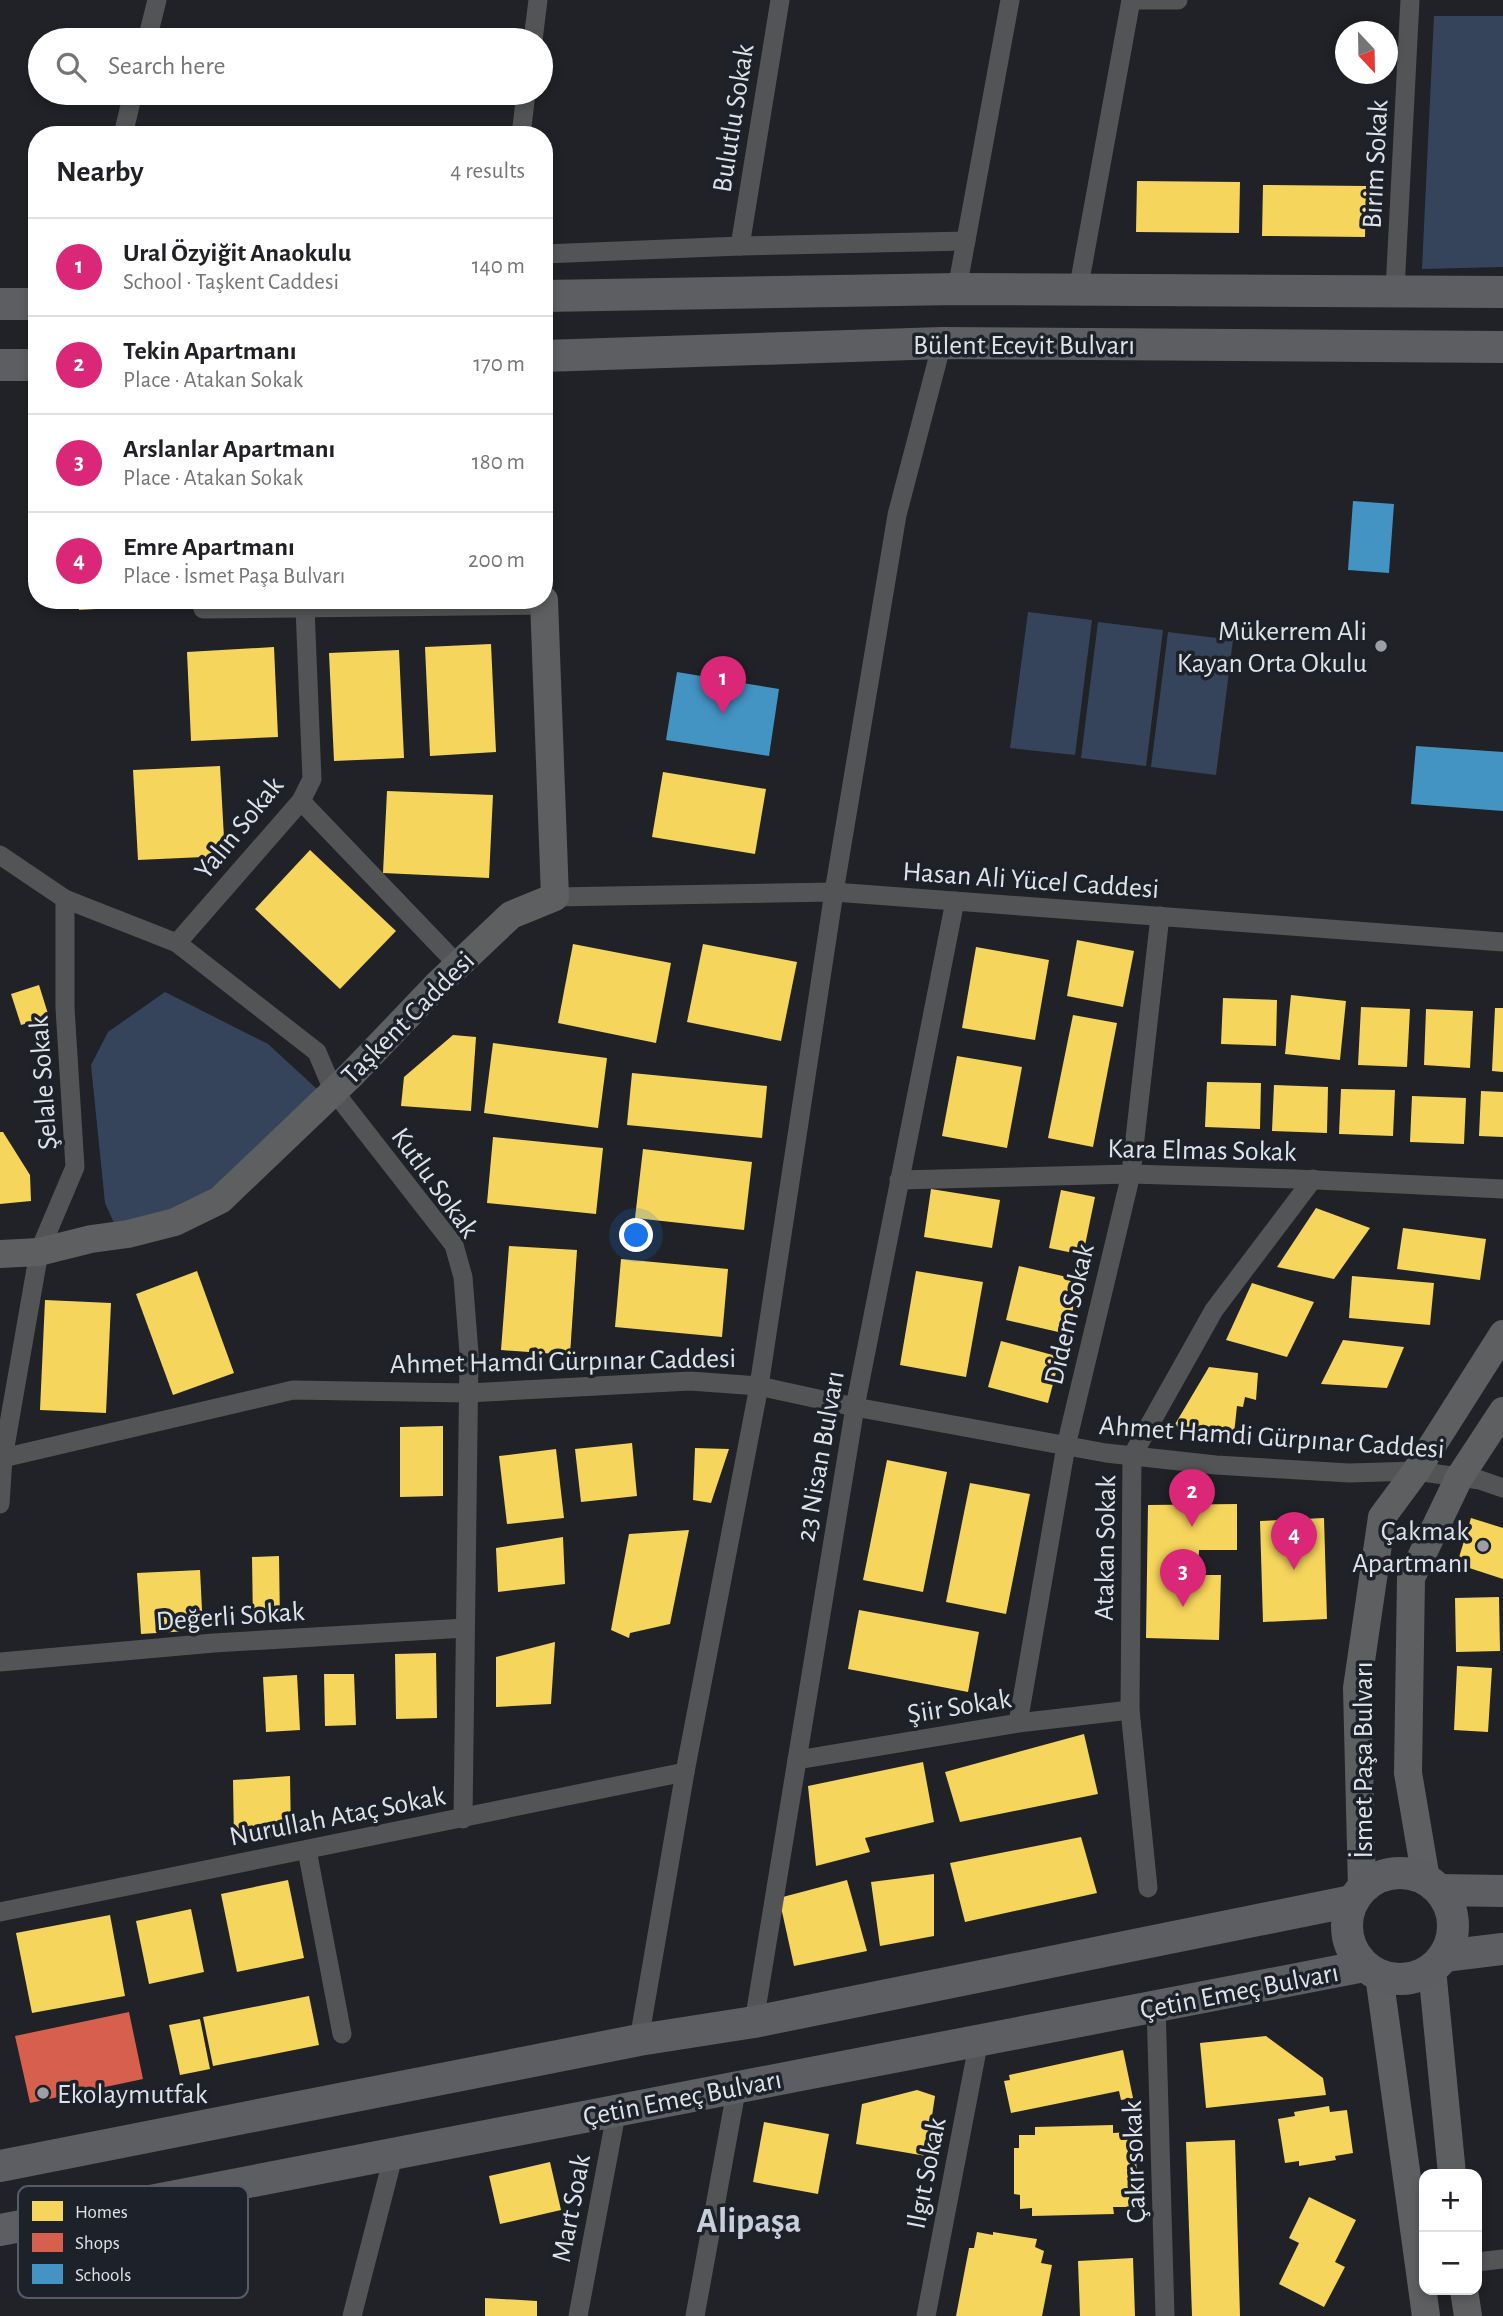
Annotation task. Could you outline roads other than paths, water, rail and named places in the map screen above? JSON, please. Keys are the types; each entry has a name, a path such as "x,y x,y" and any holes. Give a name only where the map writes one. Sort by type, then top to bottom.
{"main road":[{"name":"Bülent Ecevit Bulvarı","path":"553,296 957,289 1395,289 1503,292"},
{"path":"0,304 28,304"},
{"name":"Bülent Ecevit Bulvarı","path":"553,356 942,343 1503,348"},
{"path":"0,365 28,365"},
{"path":"1503,1891 1433,1884 1410,1873 1393,1872 1376,1877 1357,1894 1347,1918 1347,1936 1353,1952 1371,1970 1397,1979 1415,1977 1438,1962 1503,1949"},
{"path":"1433,1884 1449,1905 1454,1922 1452,1939 1438,1962"},
{"path":"0,2166 639,2040 754,2022 1357,1894"},
{"name":"Çetin Emeç Bulvarı","path":"222,2186 1156,2006 1371,1970"},
{"name":"Çetin Emeç Bulvarı","path":"0,2230 18,2226"}],"street":[{"path":"150,28 157,0"},
{"path":"534,28 538,0"},
{"name":"Bulutlu Sokak","path":"740,246 780,0"},
{"path":"957,289 1010,0"},
{"path":"1078,291 1131,0 1178,0"},
{"name":"Birim Sokak","path":"1395,289 1410,0"},
{"path":"125,126 130,105"},
{"path":"522,126 525,105"},
{"path":"553,254 966,241"},
{"path":"639,2040 685,1772 759,1386 834,892 897,515 942,343"},
{"name":"Yalın Sokak","path":"177,943 301,801 312,779 304,609"},
{"path":"544,609 555,897"},
{"path":"301,801 458,965"},
{"name":"Kutlu Sokak","path":"0,855 65,899 177,943 317,1052 333,1090 454,1245 463,1277 469,1353 463,1819"},
{"name":"Hasan Ali Yücel Caddesi","path":"555,897 834,892 1503,942"},
{"name":"Taşkent Caddesi","path":"0,1254 39,1252 91,1238 128,1234 176,1222 220,1200 511,915 555,897"},
{"name":"Şelale Sokak","path":"0,1504 3,1458 39,1252 75,1167 65,1008 65,899"},
{"name":"23 Nisan Bulvarı","path":"754,2022 855,1407 956,901"},
{"name":"Didem Sokak","path":"1018,1723 1066,1446 1131,1174 1160,916"},
{"name":"Kara Elmas Sokak","path":"899,1180 1131,1174 1313,1179 1503,1189"},
{"name":"Atakan Sokak","path":"1148,1888 1130,1710 1132,1456 1214,1310 1313,1179"},
{"name":"İsmet Paşa Bulvarı","path":"1357,1894 1357,1688 1382,1517 1416,1471 1503,1334"},
{"name":"Ahmet Hamdi Gürpınar Caddesi","path":"3,1458 293,1390 468,1392 690,1381 759,1386 855,1407 1132,1456 1216,1465 1349,1473 1416,1471 1480,1480 1503,1488"},
{"name":"İsmet Paşa Bulvarı","path":"1433,1884 1408,1773 1411,1578 1459,1478 1503,1411"},
{"name":"Değerli Sokak","path":"0,1662 214,1643 465,1628"},
{"name":"Şiir Sokak","path":"797,1759 1018,1723 1130,1710"},
{"name":"Nurullah Ataç Sokak","path":"0,1912 685,1772"},
{"path":"307,1850 342,2034"},
{"path":"1438,1962 1452,2169"},
{"path":"1371,1970 1426,2316"},
{"name":"Çakır sokak","path":"1156,2006 1165,2316"},
{"name":"Ilgıt Sokak","path":"926,2316 979,2040"},
{"path":"695,2316 737,2086"},
{"name":"Mart Soak","path":"579,2316 617,2109"},
{"path":"352,2316 394,2152"},
{"path":"1482,2261 1503,2259"},
{"path":"1465,2295 1468,2316"}],"place":[{"name":"Mükerrem Ali Kayan Orta Okulu","path":"1381,646"},
{"name":"Ural Özyiğit Anaokulu","path":"723,714"},
{"name":"Tekin Apartmanı","path":"1192,1527"},
{"name":"Çakmak Apartmanı","path":"1483,1546"},
{"name":"Emre Apartmanı","path":"1294,1570"},
{"name":"Arslanlar Apartmanı","path":"1183,1607"},
{"name":"Ekolaymutfak","path":"43,2093"}],"district":[{"name":"Alipaşa","path":"749,2220"}]}
